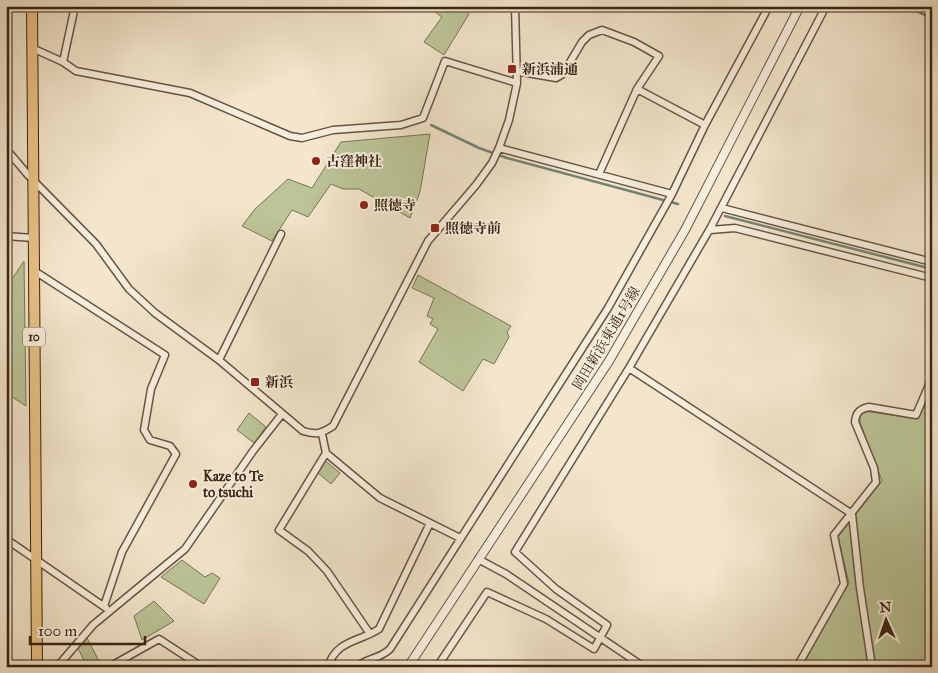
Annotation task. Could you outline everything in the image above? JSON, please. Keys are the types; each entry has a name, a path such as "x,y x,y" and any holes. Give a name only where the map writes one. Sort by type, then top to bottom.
{"main road":[{"name":"10","path":"32,6 37,667"}],"street":[{"path":"63,62 75,6"},
{"path":"6,149 34,181 96,244 129,289 155,313 219,360 303,431 322,434 333,426 428,241 476,185 499,150 509,120 517,83 515,6"},
{"path":"356,667 364,662 378,658 390,648 573,365 608,308 671,196 705,125 770,6"},
{"name":"岡田新浜東通1号線","path":"408,667 608,361 685,230 800,6"},
{"path":"437,667 487,592 546,619 594,649 607,625 556,590 515,552 629,368 710,230 826,6"},
{"path":"913,6 932,14"},
{"path":"516,71 556,78 563,74 582,42 589,35 602,30 634,42 660,56 637,88 599,174"},
{"path":"32,48 63,62 76,71 190,93 290,136 302,138 333,130 401,126 423,118 445,61 517,83"},
{"path":"637,88 705,125"},
{"path":"499,150 599,174 671,196"},
{"path":"722,208 932,262"},
{"path":"710,230 735,228 932,278"},
{"path":"219,360 281,234"},
{"path":"6,236 33,238"},
{"path":"33,270 165,355 151,389 144,430 150,440 170,446 176,454 122,552 104,606"},
{"path":"629,368 852,514"},
{"path":"796,667 844,584 843,573 833,540 834,535 876,482 877,476 855,422 856,414 862,408 869,407 916,416 932,378"},
{"path":"57,667 93,625 185,549 253,451 282,414"},
{"path":"322,434 326,454 380,498 460,538"},
{"path":"326,454 279,530 308,550 327,571 370,634"},
{"path":"852,514 860,588 872,667"},
{"path":"328,667 334,653 341,646 379,629 430,523"},
{"path":"6,539 111,611"},
{"path":"478,558 506,574 644,667"},
{"path":"109,667 159,639 202,667"}],"green space":[{"path":"427,6 464,6 469,14 444,55 424,42 442,17"},
{"path":"430,134 420,192 410,218 359,189 343,189 331,184 308,217 292,210 272,241 242,226 255,209 288,179 312,188 341,142"},
{"path":"24,261 26,406 6,393 6,288"},
{"path":"418,275 511,326 507,332 509,337 494,364 483,359 463,391 419,362 438,329 430,324 433,319 427,316 434,298 412,288"},
{"path":"932,388 932,667 797,667 849,583 838,537 882,481 860,422 860,416 864,411 918,419"},
{"path":"249,413 266,427 254,443 237,430"},
{"path":"323,459 340,473 331,484 317,472"},
{"path":"182,560 205,577 212,573 220,578 204,604 161,577"},
{"path":"154,601 174,621 142,640 134,616"},
{"path":"87,638 100,663 94,667 87,667 78,648"}],"waterway":[{"path":"431,125 479,148 507,158 678,204"},
{"path":"725,216 932,269"},
{"path":"928,667 932,663"}],"place":[{"name":"新浜浦通","path":"512,69"},
{"name":"古窪神社","path":"316,161"},
{"name":"照徳寺","path":"364,205"},
{"name":"照徳寺前","path":"435,228"},
{"name":"新浜","path":"255,382"},
{"name":"Kaze to Te to tsuchi","path":"193,484"}]}
